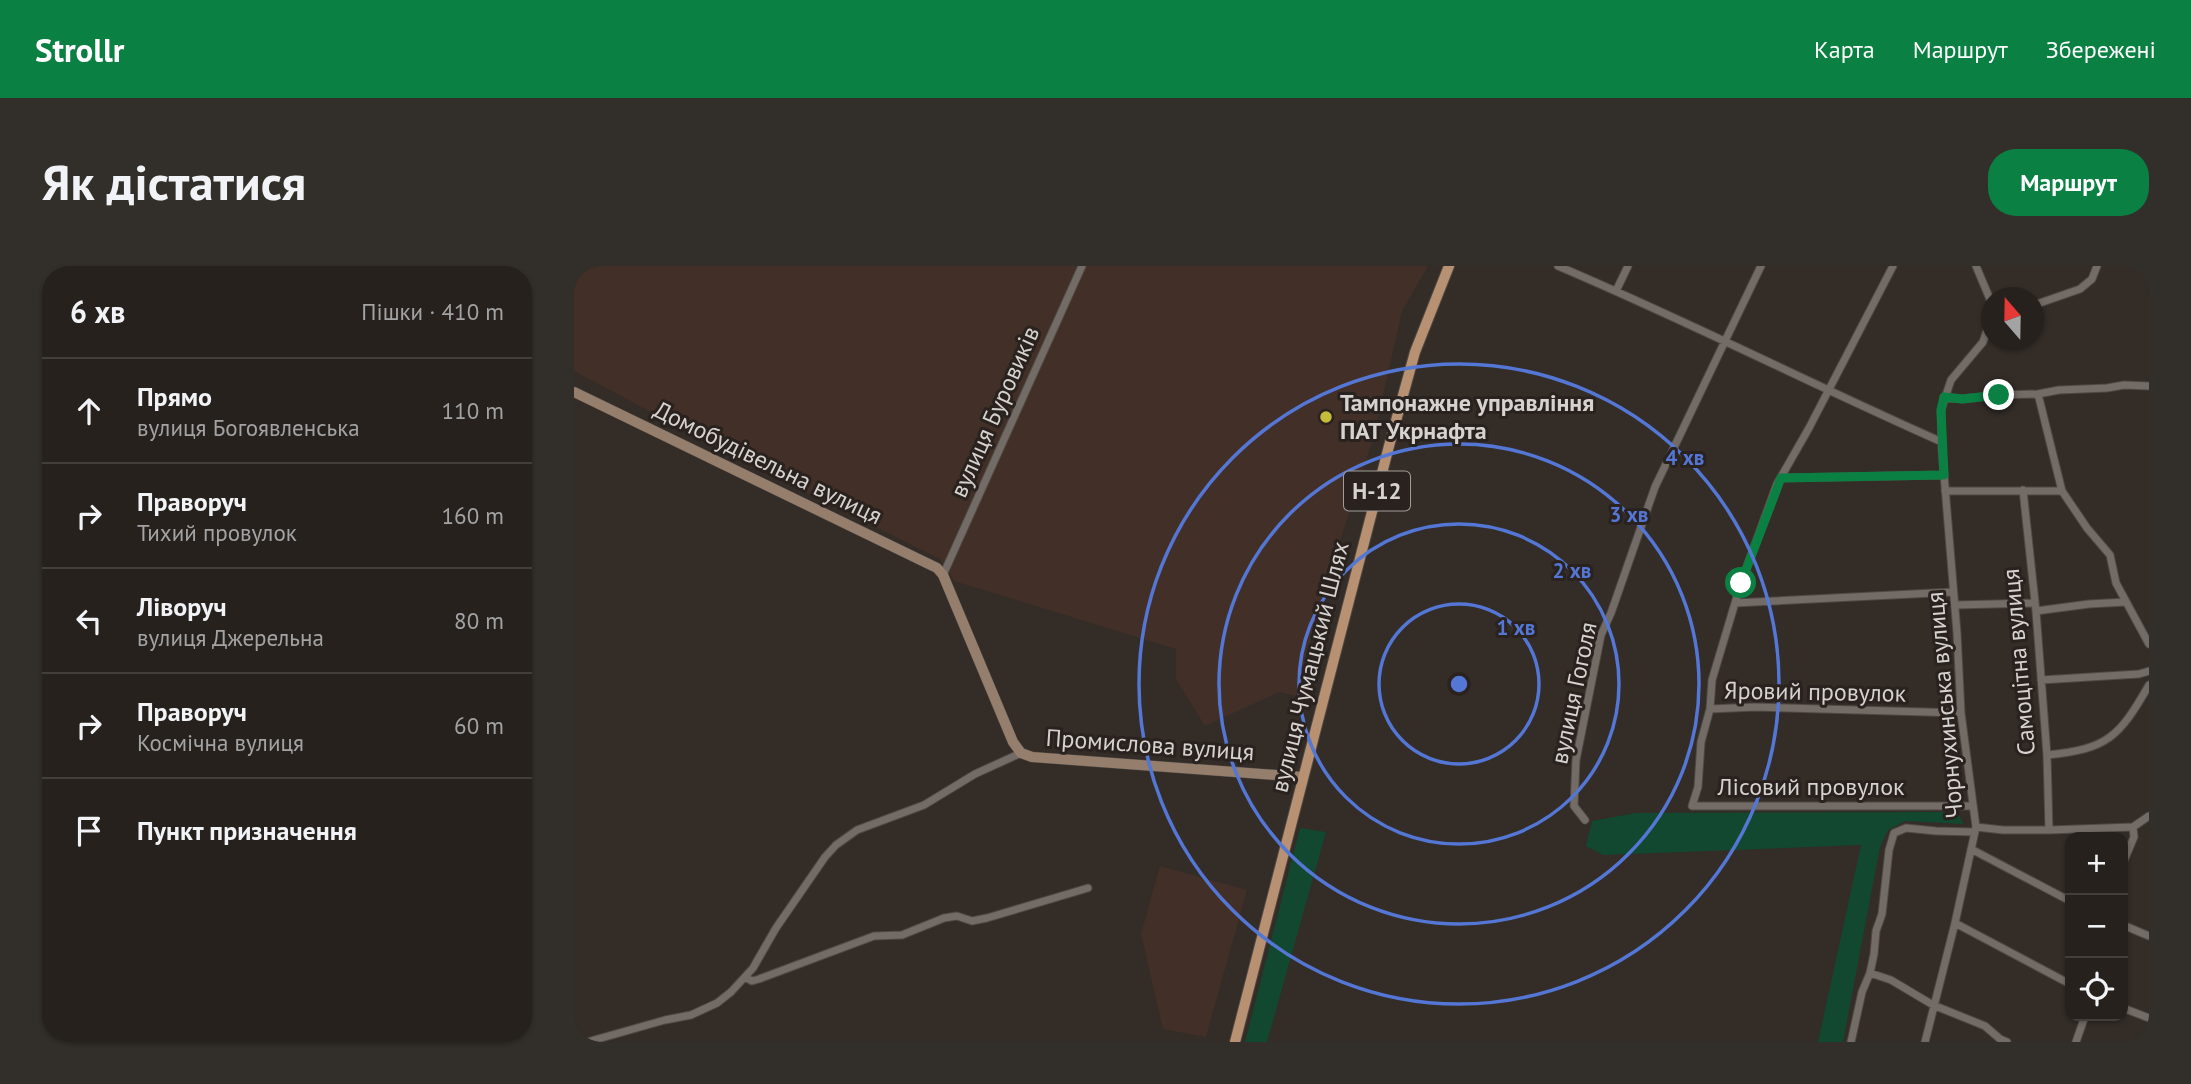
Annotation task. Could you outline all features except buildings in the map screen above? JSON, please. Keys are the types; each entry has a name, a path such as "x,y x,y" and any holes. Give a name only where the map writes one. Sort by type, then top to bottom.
{"main road":[{"name":"вулиця Чумацький Шлях","path":"1236,1042 1415,352 1449,266"}],"street":[{"name":"вулиця Буровиків","path":"943,575 1082,266"},
{"path":"1558,266 1942,442"},
{"path":"1616,291 1629,266"},
{"name":"вулиця Гоголя","path":"1585,820 1574,806 1576,760 1601,635 1655,487 1761,266"},
{"path":"1710,709 1712,680 1741,583 1781,478 1893,266"},
{"path":"1976,266 1985,287"},
{"path":"2044,302 2088,284 2097,266"},
{"path":"1981,344 1951,380 1944,397 1962,399 2124,385 2149,386"},
{"name":"Домобудівельна вулиця","path":"574,392 926,562 943,575"},
{"path":"2038,394 2063,491 2087,528 2110,555 2116,583 2149,644"},
{"name":"Чорнухинська вулиця","path":"1925,1042 1975,830 1961,713 1945,491 1941,410 1944,397"},
{"path":"1781,478 1944,475"},
{"name":"Самоцітна вулиця","path":"2023,490 2047,755 2049,830"},
{"path":"1945,491 2063,491"},
{"name":"Промислова вулиця","path":"943,575 1013,742 1021,753 1032,757 1303,777"},
{"path":"1735,603 1953,592"},
{"path":"1955,605 2035,607 2126,602"},
{"path":"2041,680 2139,674 2149,671"},
{"path":"2047,755 2096,746 2106,741 2121,729 2149,685"},
{"name":"Яровий провулок","path":"1710,709 1756,707 1961,713"},
{"name":"Лісовий провулок","path":"1710,709 1702,742 1698,787 1692,806 1973,806"},
{"path":"587,1042 691,1015 717,1003 753,968 776,928 836,845 858,830 924,805 975,774 1021,753"},
{"path":"1851,1042 1862,992 1870,973 1894,833 1906,828 1937,831 2133,827 2149,817"},
{"path":"2128,851 2134,837 2133,827"},
{"path":"1971,849 2065,898"},
{"path":"745,977 752,981 759,979 874,936 902,935 944,918 957,916 972,921 987,918 1088,888"},
{"path":"1955,923 2065,981"},
{"path":"2128,927 2149,936"},
{"path":"1870,973 1891,980 1933,1005 1985,1027 2002,1041"},
{"path":"2128,1010 2149,1018"},
{"path":"2076,1042 2083,1021"}],"shaded area":[{"path":"574,266 1428,266 1402,311 1374,436 1321,600 1296,696 1279,692 1205,726 1176,679 1176,649 954,581 940,559 749,464 574,371"},
{"path":"1160,866 1247,890 1206,1037 1163,1029 1141,934"}],"green space":[{"path":"1957,812 1964,824 1905,821 1888,830 1880,847 1843,1042 1818,1042 1861,845 1603,855 1586,846 1592,821 1636,813"},
{"path":"1300,828 1326,832 1267,1042 1245,1042"}],"place":[{"name":"Тампонажне управління ПАТ Укрнафта","path":"1326,417"}],"route":[{"path":"1741,583 1781,478 1944,475 1941,430 1944,397 1962,399 1999,395"}]}
